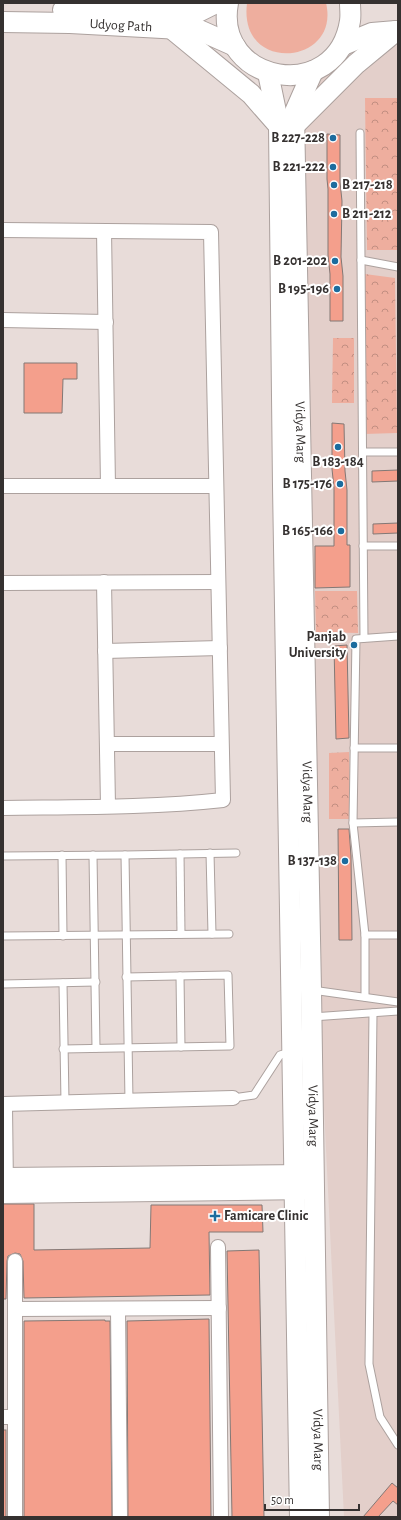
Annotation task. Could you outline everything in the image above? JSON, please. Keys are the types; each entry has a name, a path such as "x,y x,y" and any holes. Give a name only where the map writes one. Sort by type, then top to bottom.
{"main road":[{"name":"Udyog Path","path":"3,22 70,23 198,12 216,3"},
{"path":"228,3 228,26 235,46 253,65 268,73 281,76 303,74 313,71 335,55 347,36 350,20 350,3"},
{"name":"Udyog Path","path":"3,9 172,14 199,30 235,46"},
{"path":"172,14 251,94 286,126 356,64 397,31"},
{"path":"343,44 372,33 397,31"},
{"name":"Vidya Marg","path":"286,126 294,114 313,71"},
{"name":"Vidya Marg","path":"268,73 286,126 303,1004 304,1182 300,1517"},
{"name":"Vidya Marg","path":"303,1004 293,1051 304,1182 319,1517"}],"street":[{"path":"3,230 211,232 223,800 108,806 3,808"},
{"path":"104,231 108,486"},
{"path":"3,320 106,322"},
{"path":"3,486 216,486"},
{"path":"104,582 108,806"},
{"path":"3,583 218,582"},
{"path":"105,651 220,648"},
{"path":"107,744 221,744"},
{"path":"233,1098 3,1105 3,1186 304,1182"},
{"path":"218,1247 221,1517"},
{"path":"15,1261 15,1309 9,1417 15,1517"},
{"path":"118,1308 120,1517"},
{"path":"15,1309 219,1308"}],"lane":[{"path":"360,133 364,638"},
{"path":"361,260 398,266"},
{"path":"362,452 398,452"},
{"path":"363,546 398,546"},
{"path":"365,997 365,935 353,823 356,639 398,636"},
{"path":"354,748 398,748"},
{"path":"353,823 398,822"},
{"path":"210,853 212,934"},
{"path":"3,856 236,853"},
{"path":"180,854 181,934"},
{"path":"62,855 63,936"},
{"path":"93,855 96,1048"},
{"path":"125,855 129,1100"},
{"path":"3,936 229,934"},
{"path":"365,935 398,935"},
{"path":"63,1049 230,1046 228,975 126,977"},
{"path":"180,976 181,1047"},
{"path":"64,982 63,1049 65,1102"},
{"path":"3,984 96,982"},
{"path":"303,1004 365,997 398,1002"},
{"path":"303,1004 372,1013 398,1011"},
{"path":"372,1013 369,1364 380,1417 398,1445"},
{"path":"233,1098 254,1095 280,1055 293,1051"}],"shaded area":[{"name":"Panjab University","path":"398,45 398,1517 344,1517 316,945 300,106 335,60"}],"green space":[{"path":"247,3 326,3 327,24 319,39 305,49 289,53 272,51 258,42 248,26"},
{"path":"365,98 398,98 398,250 367,250"},
{"path":"365,274 395,278 397,433 364,434"},
{"path":"333,338 354,338 354,403 332,403"},
{"path":"315,591 357,591 358,633 316,632"},
{"path":"349,752 351,819 329,819 329,753"}],"building":[{"path":"327,134 340,135 343,321 330,321"},
{"path":"24,363 77,363 77,379 63,379 62,413 24,413"},
{"path":"332,423 344,424 347,490 347,545 350,545 350,587 315,588 315,546 334,546"},
{"path":"398,470 398,481 372,482 372,471"},
{"path":"398,523 398,533 373,534 373,524"},
{"path":"347,645 349,738 336,739 334,646"},
{"path":"338,829 349,829 351,856 352,940 339,940"},
{"path":"3,1204 34,1204 34,1250 150,1248 151,1205 262,1205 263,1232 209,1232 210,1295 24,1298 23,1261 20,1254 15,1253 8,1256 6,1299 3,1299"},
{"path":"259,1250 264,1517 232,1517 227,1251"},
{"path":"209,1319 211,1517 128,1517 127,1321"},
{"path":"24,1321 110,1321 112,1517 24,1517"},
{"path":"3,1430 6,1430 6,1517 3,1517"},
{"path":"392,1483 398,1488 398,1505 393,1501 378,1517 363,1517"}],"place":[{"name":"B 227-228","path":"333,138"},
{"name":"B 221-222","path":"333,167"},
{"name":"B 217-218","path":"334,185"},
{"name":"B 211-212","path":"334,214"},
{"name":"B 201-202","path":"335,261"},
{"name":"B 195-196","path":"337,289"},
{"name":"B 183-184","path":"338,447"},
{"name":"B 175-176","path":"340,484"},
{"name":"B 165-166","path":"341,531"},
{"name":"Panjab University","path":"354,645"},
{"name":"B 137-138","path":"345,861"},
{"name":"Famicare Clinic","path":"215,1216"}]}
